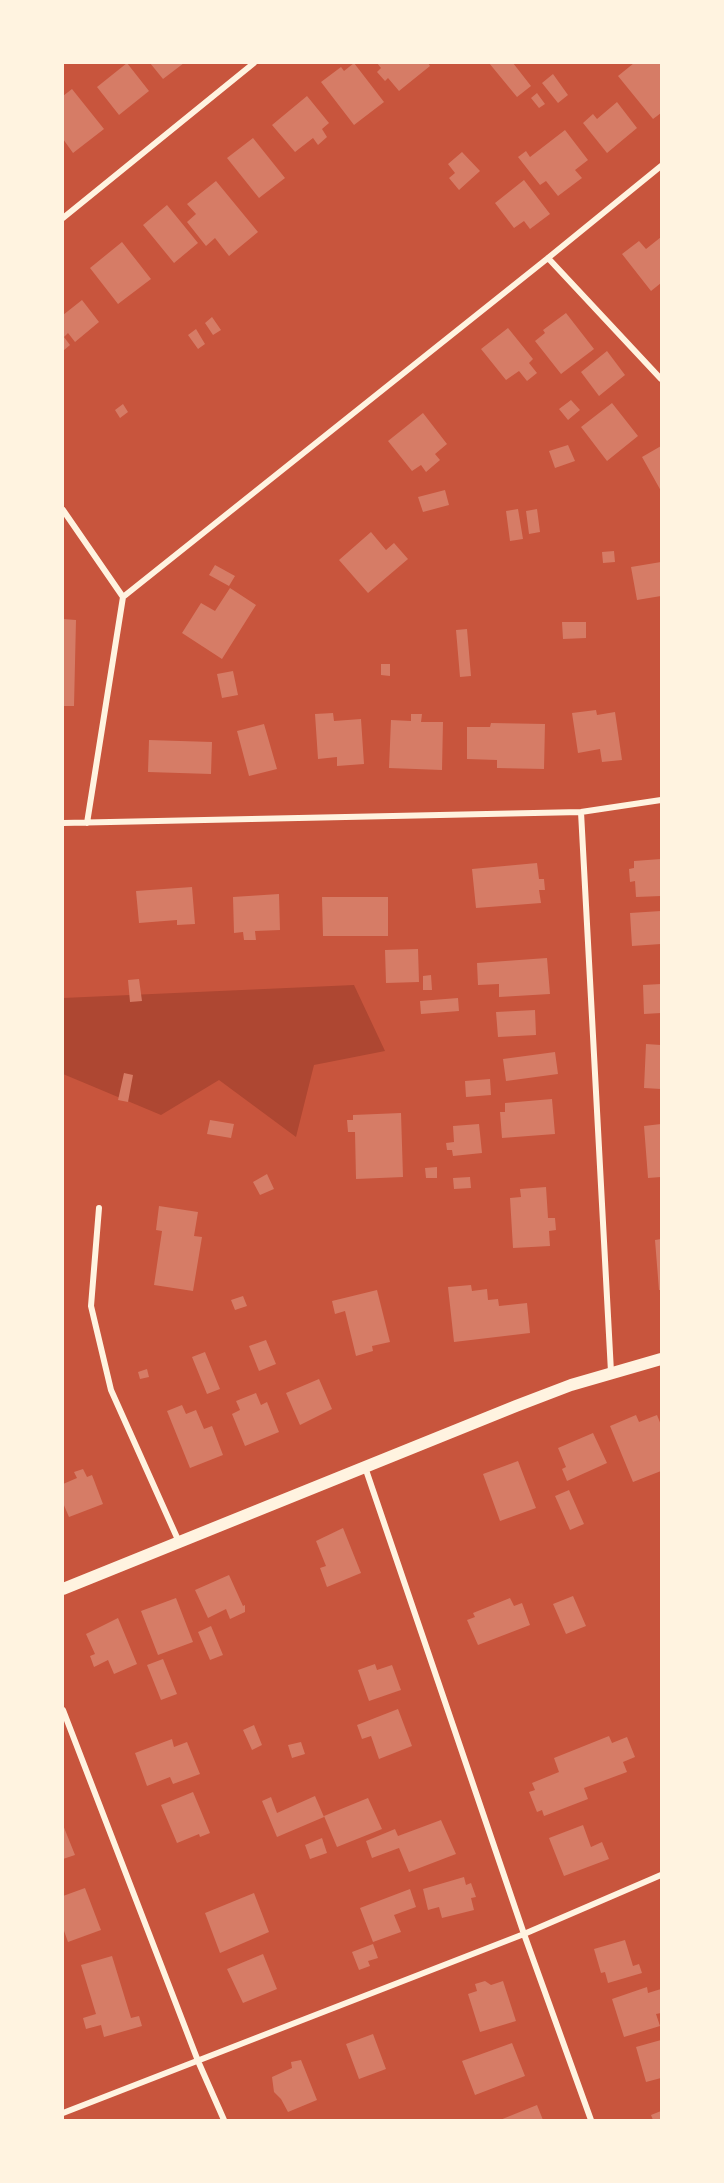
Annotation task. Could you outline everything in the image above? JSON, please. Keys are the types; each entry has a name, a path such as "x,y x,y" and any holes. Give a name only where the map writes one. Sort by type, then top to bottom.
{"main road":[{"path":"63,1589 516,1406 611,1372 661,1359"}],"street":[{"path":"63,218 254,63"},
{"path":"87,823 123,597 661,166"},
{"path":"548,258 661,379"},
{"path":"63,510 123,597"},
{"path":"63,823 581,812 661,800"},
{"path":"581,812 611,1372"},
{"path":"99,1208 91,1306 111,1390 179,1542"},
{"path":"365,1467 524,1934 591,2120"},
{"path":"63,1710 198,2061 224,2120"},
{"path":"63,2113 524,1934 661,1875"}],"shaded area":[{"path":"354,985 385,1051 314,1065 296,1137 219,1080 161,1115 63,1074 63,998"}],"building":[{"path":"127,63 149,91 119,115 97,87"},
{"path":"150,63 184,63 163,79"},
{"path":"354,63 384,102 354,125 321,82 341,67 344,71"},
{"path":"377,63 428,63 430,66 399,91 388,78 385,81 377,72 381,68"},
{"path":"489,63 513,63 531,86 517,97"},
{"path":"634,63 661,63 661,113 653,119 618,76"},
{"path":"553,74 568,95 558,103 542,83"},
{"path":"72,89 104,129 73,153 63,139 63,96"},
{"path":"537,93 545,104 539,108 531,98"},
{"path":"307,96 329,123 322,129 327,137 318,145 313,138 295,152 272,125"},
{"path":"617,102 637,128 607,153 583,123 593,114 597,119"},
{"path":"565,130 588,160 575,170 582,178 558,196 546,181 540,185 518,157 526,151 530,157"},
{"path":"253,138 285,178 259,198 227,158"},
{"path":"462,152 480,171 459,190 449,178 455,173 448,164"},
{"path":"524,180 550,214 530,229 524,221 514,228 495,203"},
{"path":"216,181 258,232 229,256 215,238 206,246 187,222 196,214 187,204"},
{"path":"167,205 198,243 174,263 143,225"},
{"path":"661,237 661,283 651,291 622,254 639,241 646,249"},
{"path":"122,242 151,279 118,304 90,268"},
{"path":"82,300 99,322 75,342 68,333 64,337 70,345 63,351 63,315"},
{"path":"566,313 594,349 561,374 535,341 545,333 543,330"},
{"path":"212,317 221,330 213,335 205,323"},
{"path":"508,328 533,359 529,363 537,373 527,381 519,371 506,380 481,349"},
{"path":"196,329 205,344 198,349 188,335"},
{"path":"607,351 625,375 599,396 581,372"},
{"path":"571,400 580,410 568,420 559,409"},
{"path":"612,403 638,436 607,461 581,427"},
{"path":"123,404 128,412 120,418 115,410"},
{"path":"423,413 447,444 435,454 440,460 426,472 421,465 412,471 388,441"},
{"path":"568,445 575,461 555,468 549,451"},
{"path":"661,446 661,491 642,457"},
{"path":"445,490 449,505 423,512 418,497"},
{"path":"518,509 523,539 510,541 506,511"},
{"path":"537,509 540,532 529,534 526,511"},
{"path":"371,532 386,550 394,543 408,559 368,593 339,560"},
{"path":"614,551 615,562 603,563 602,552"},
{"path":"661,562 661,596 637,600 631,567"},
{"path":"215,565 235,576 229,586 209,575"},
{"path":"230,588 256,605 222,659 182,633 201,603 215,611"},
{"path":"63,619 76,620 74,706 63,706"},
{"path":"562,622 586,622 586,638 563,639"},
{"path":"467,629 471,676 460,677 456,630"},
{"path":"381,664 390,664 390,676 381,675"},
{"path":"233,671 238,695 222,698 217,674"},
{"path":"596,710 597,715 615,712 622,760 602,762 600,749 578,753 572,713"},
{"path":"333,713 334,721 361,719 364,764 337,766 337,757 318,759 315,714"},
{"path":"411,714 422,714 421,722 443,722 442,770 389,768 391,720 411,721"},
{"path":"491,723 545,724 544,769 497,768 497,760 467,759 467,727 490,727"},
{"path":"264,724 277,769 249,776 237,731"},
{"path":"149,740 212,742 211,774 148,772"},
{"path":"661,859 661,896 636,897 635,881 630,882 629,869 634,868 634,861"},
{"path":"537,863 539,879 544,879 545,890 539,890 541,903 476,908 472,869"},
{"path":"192,887 195,924 177,925 177,920 139,923 136,891"},
{"path":"279,894 280,930 255,931 256,940 244,940 243,932 234,933 233,897"},
{"path":"322,897 388,897 388,936 323,936"},
{"path":"661,911 661,944 632,946 630,913"},
{"path":"418,949 419,982 386,983 385,950"},
{"path":"547,958 550,994 499,997 499,984 478,985 477,963"},
{"path":"431,975 432,990 423,990 423,976"},
{"path":"139,979 142,1001 130,1002 128,980"},
{"path":"661,984 661,1013 644,1014 643,985"},
{"path":"458,998 459,1011 421,1014 420,1001"},
{"path":"535,1010 536,1035 498,1037 496,1012"},
{"path":"646,1044 661,1045 661,1089 644,1088"},
{"path":"555,1052 558,1074 506,1081 503,1059"},
{"path":"124,1073 133,1075 128,1102 118,1100"},
{"path":"490,1079 491,1095 466,1097 465,1081"},
{"path":"552,1099 555,1134 502,1138 500,1112 505,1112 505,1103"},
{"path":"401,1113 403,1177 356,1179 355,1132 348,1132 347,1120 353,1120 353,1115"},
{"path":"210,1120 234,1124 231,1138 207,1134"},
{"path":"479,1124 482,1153 453,1156 452,1150 447,1150 446,1143 454,1142 453,1126"},
{"path":"661,1124 661,1177 648,1178 644,1126"},
{"path":"437,1167 437,1178 426,1178 425,1168"},
{"path":"267,1174 274,1189 260,1195 253,1182"},
{"path":"470,1177 471,1188 454,1189 453,1178"},
{"path":"546,1187 548,1218 555,1218 556,1230 549,1231 550,1246 513,1248 510,1198 521,1197 520,1189"},
{"path":"159,1206 198,1212 194,1236 202,1237 193,1291 154,1285 162,1231 156,1230"},
{"path":"661,1239 661,1290 659,1290 655,1240"},
{"path":"471,1285 472,1291 487,1289 488,1300 498,1299 499,1306 527,1303 530,1333 454,1342 448,1287"},
{"path":"377,1290 390,1342 372,1346 373,1351 356,1356 345,1311 335,1314 332,1301"},
{"path":"243,1296 247,1306 235,1310 231,1300"},
{"path":"266,1340 276,1364 259,1371 249,1346"},
{"path":"205,1352 220,1389 207,1394 192,1357"},
{"path":"147,1369 149,1377 140,1379 138,1372"},
{"path":"319,1379 332,1409 300,1425 286,1393"},
{"path":"256,1393 261,1405 267,1402 279,1432 245,1446 232,1414 240,1410 236,1401"},
{"path":"182,1405 186,1414 196,1410 204,1429 212,1426 223,1455 190,1468 167,1411"},
{"path":"636,1415 639,1422 657,1415 661,1425 661,1471 633,1482 610,1426"},
{"path":"593,1433 607,1463 567,1481 562,1469 566,1467 558,1448"},
{"path":"518,1461 536,1508 500,1521 483,1474"},
{"path":"83,1469 87,1477 92,1475 103,1504 69,1517 63,1503 63,1484 77,1478 74,1472"},
{"path":"569,1490 584,1524 570,1530 555,1496"},
{"path":"343,1528 361,1573 327,1587 320,1568 326,1566 316,1541"},
{"path":"229,1575 243,1606 245,1605 245,1612 230,1619 226,1609 208,1618 195,1590"},
{"path":"573,1596 586,1626 566,1634 553,1604"},
{"path":"176,1598 193,1642 158,1655 141,1611"},
{"path":"510,1598 514,1606 522,1603 530,1625 478,1645 467,1620 475,1617 473,1613"},
{"path":"118,1618 137,1664 114,1674 108,1660 94,1667 90,1656 95,1654 86,1634"},
{"path":"211,1626 223,1655 210,1660 198,1632"},
{"path":"163,1659 177,1694 161,1700 147,1665"},
{"path":"375,1664 377,1670 392,1665 401,1690 369,1701 358,1670"},
{"path":"398,1709 412,1746 379,1759 371,1736 362,1739 357,1725"},
{"path":"254,1725 262,1745 252,1750 243,1730"},
{"path":"609,1736 612,1743 627,1737 635,1757 623,1762 627,1772 584,1788 588,1799 544,1816 542,1810 537,1812 529,1792 535,1790 532,1783 559,1772 554,1758"},
{"path":"172,1739 174,1747 187,1742 200,1774 173,1784 170,1777 147,1786 135,1753"},
{"path":"301,1742 305,1754 292,1758 288,1745"},
{"path":"193,1792 210,1833 200,1837 199,1834 177,1843 161,1805"},
{"path":"315,1796 324,1817 277,1837 262,1801 271,1797 277,1813"},
{"path":"368,1798 382,1829 337,1847 324,1816"},
{"path":"441,1820 456,1854 409,1872 399,1848 372,1858 366,1841 395,1829 398,1836"},
{"path":"63,1825 75,1855 63,1859"},
{"path":"583,1825 591,1847 602,1842 609,1859 564,1876 549,1838"},
{"path":"322,1838 327,1853 310,1859 305,1845"},
{"path":"464,1877 466,1885 471,1883 476,1897 471,1898 474,1910 442,1918 439,1907 428,1910 423,1889"},
{"path":"85,1888 101,1930 68,1942 63,1928 63,1896"},
{"path":"410,1889 416,1907 394,1915 401,1932 373,1942 360,1908"},
{"path":"254,1893 269,1932 220,1953 205,1913"},
{"path":"625,1940 633,1966 639,1964 642,1973 608,1983 605,1972 601,1973 594,1949"},
{"path":"373,1944 378,1958 368,1961 370,1966 359,1970 352,1952"},
{"path":"263,1954 277,1989 243,2003 227,1969"},
{"path":"112,1956 131,2018 139,2016 142,2026 104,2037 101,2025 86,2029 83,2018 96,2014 81,1965"},
{"path":"485,1981 491,1985 503,1981 516,2021 480,2032 468,1994 477,1991 475,1984"},
{"path":"647,1987 648,1993 661,1989 661,2013 656,2014 660,2026 624,2037 612,1999"},
{"path":"373,2034 386,2069 359,2079 346,2044"},
{"path":"661,2040 661,2078 646,2082 636,2047"},
{"path":"512,2043 525,2076 475,2095 462,2061"},
{"path":"301,2060 317,2100 288,2112 274,2092 272,2077 292,2068 291,2062"},
{"path":"537,2105 543,2120 500,2120"},
{"path":"661,2111 661,2120 653,2120 651,2115"}]}
